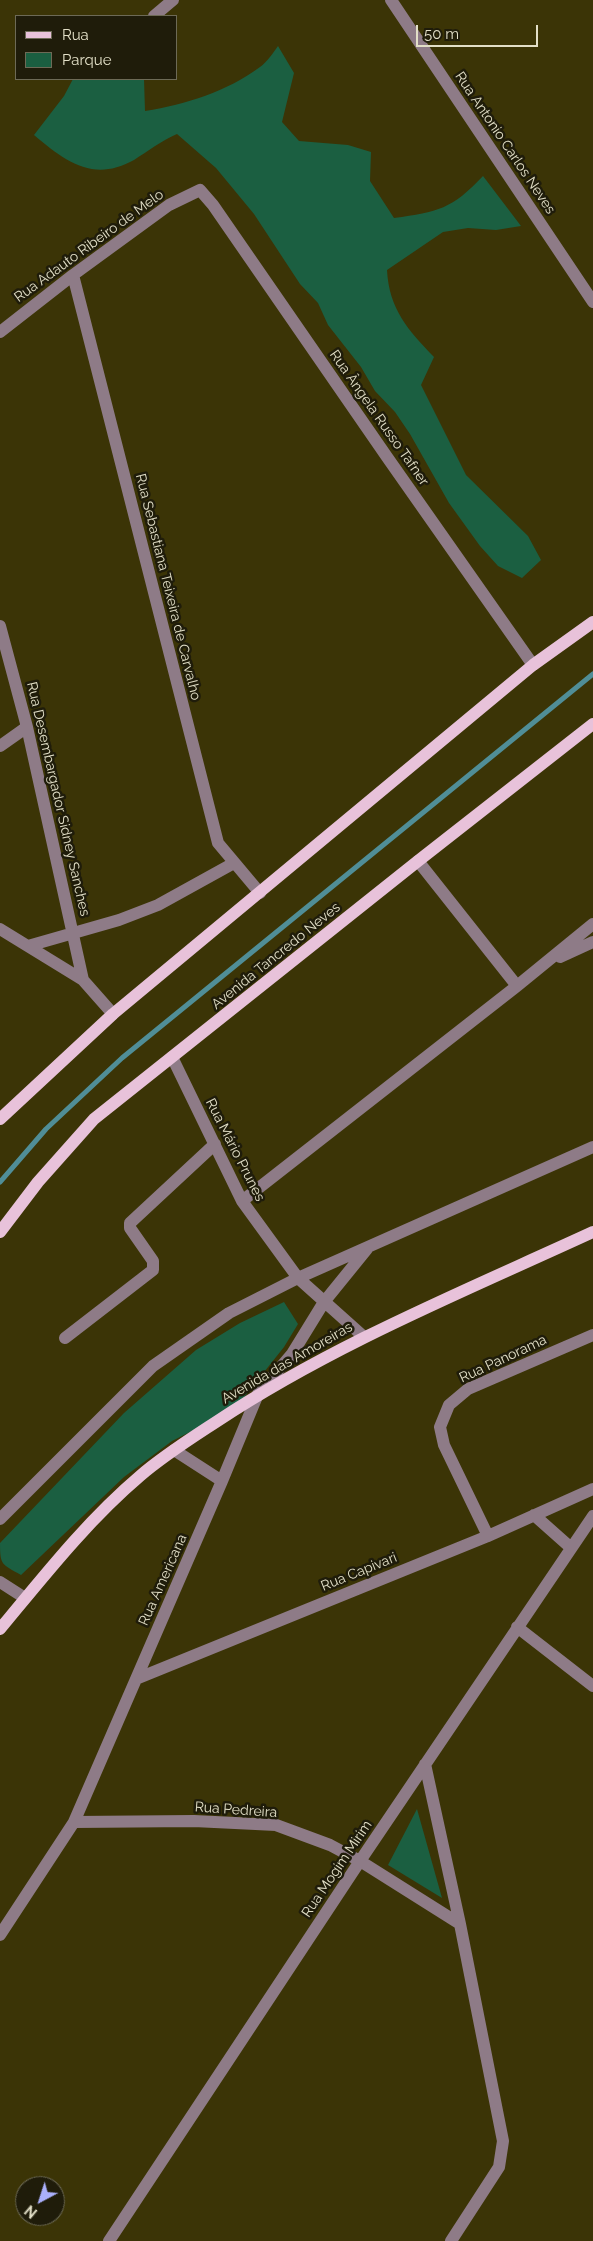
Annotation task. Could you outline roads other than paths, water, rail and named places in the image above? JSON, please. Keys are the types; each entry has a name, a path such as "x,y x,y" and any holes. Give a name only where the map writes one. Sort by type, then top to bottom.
{"main road":[{"path":"0,1119 113,1014 533,664 593,622"},
{"name":"Avenida Tancredo Neves","path":"0,1232 38,1182 94,1119 593,724"},
{"name":"Avenida das Amoreiras","path":"0,1629 105,1508 141,1475 174,1450 258,1394 364,1336 593,1232"}],"street":[{"path":"155,15 173,0"},
{"name":"Rua Antonio Carlos Neves","path":"391,0 593,302"},
{"name":"Rua Adauto Ribeiro de Melo","path":"0,332 73,275 169,205 200,190"},
{"name":"Rua Ângela Russo Tafner","path":"200,190 213,205 533,664"},
{"name":"Rua Sebastiana Teixeira de Carvalho","path":"73,275 218,843 260,893"},
{"name":"Rua Desembargador Sidney Sanches","path":"0,626 27,727 83,980"},
{"path":"0,746 27,727"},
{"path":"418,861 517,986"},
{"path":"28,946 73,934 158,905 234,863"},
{"path":"242,1201 547,963 593,924"},
{"path":"0,929 83,980 113,1014"},
{"path":"547,963 593,942"},
{"name":"Rua Mário Prunes","path":"172,1056 242,1201 298,1278 364,1336"},
{"path":"65,1338 153,1270 153,1261 130,1228 130,1223 215,1144"},
{"path":"0,1518 153,1366 229,1314 298,1278 593,1147"},
{"name":"Rua Americana","path":"0,1935 74,1822 258,1394 292,1354 324,1302 367,1249"},
{"name":"Rua Panorama","path":"488,1536 444,1445 440,1427 449,1405 468,1389 593,1334"},
{"path":"174,1450 222,1481"},
{"name":"Rua Capivari","path":"136,1679 488,1536 593,1489"},
{"path":"534,1514 570,1547"},
{"name":"Rua Mogim Mirim","path":"109,2241 360,1861 570,1547 593,1516"},
{"path":"0,1582 25,1598"},
{"path":"517,1627 593,1686"},
{"path":"425,1764 460,1924 503,2141 499,2167 451,2241"},
{"name":"Rua Pedreira","path":"74,1822 194,1821 276,1825 330,1845 360,1861 460,1924"}],"waterway":[{"path":"0,1182 46,1129 122,1058 593,674"}]}
